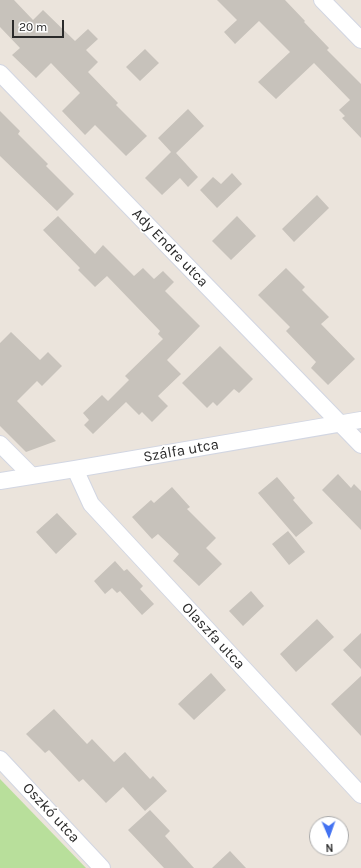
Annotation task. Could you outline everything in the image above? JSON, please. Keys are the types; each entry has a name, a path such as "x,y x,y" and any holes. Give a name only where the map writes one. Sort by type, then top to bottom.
{"street":[{"path":"322,0 361,40"},
{"name":"Ady Endre utca","path":"0,72 361,444"},
{"name":"Szálfa utca","path":"0,481 361,420"},
{"path":"0,444 32,476"},
{"name":"Olaszfa utca","path":"75,469 91,504 361,795"},
{"name":"Oszkó utca","path":"0,759 102,868"}],"green space":[{"path":"0,779 86,868 0,868"}],"building":[{"path":"0,0 14,0 33,20 43,10 75,41 88,29 98,39 86,50 98,62 88,72 118,103 116,105 147,136 126,156 95,125 85,135 62,111 80,93 51,63 36,78 12,55 20,48 0,27"},
{"path":"217,0 285,0 329,48 327,50 361,84 361,138 342,118 345,116 339,110 350,100 314,63 276,99 258,82 290,52 259,21 235,44 224,32 237,20"},
{"path":"145,49 159,63 140,81 126,67"},
{"path":"188,109 204,126 176,153 198,177 188,187 180,178 162,195 145,178 171,152 158,138"},
{"path":"0,111 20,131 18,134 48,164 46,166 74,194 57,211 0,156"},
{"path":"232,173 242,184 217,208 200,190 213,177 221,184"},
{"path":"317,195 329,208 294,242 282,229"},
{"path":"58,216 95,254 103,245 134,276 143,268 154,279 163,271 174,282 165,291 200,326 167,360 181,374 158,396 168,406 152,422 142,412 139,415 126,402 93,434 84,425 89,420 83,413 102,395 108,401 129,380 125,376 163,339 158,334 160,331 107,276 95,287 78,270 80,268 43,230"},
{"path":"237,216 256,236 231,260 212,241"},
{"path":"286,268 305,287 302,290 329,317 321,324 355,359 328,385 311,368 316,362 286,331 290,327 258,295"},
{"path":"11,332 40,360 48,352 62,366 42,386 37,381 17,401 56,441 26,452 0,426 0,343"},
{"path":"220,346 253,379 239,393 234,389 217,406 213,402 207,408 182,383"},
{"path":"338,474 351,488 354,484 361,491 361,530 322,490"},
{"path":"277,477 295,498 293,500 313,523 296,537 258,493"},
{"path":"172,487 190,507 187,509 216,538 206,548 222,564 199,586 173,561 179,554 158,534 152,539 132,517 151,500 154,503"},
{"path":"57,513 77,534 56,554 36,532"},
{"path":"288,531 305,552 289,565 272,544"},
{"path":"115,561 124,571 127,569 143,586 140,589 154,604 142,615 120,591 117,593 112,588 105,594 94,581"},
{"path":"251,591 264,606 243,626 229,611"},
{"path":"317,619 334,637 296,672 280,654"},
{"path":"361,633 361,669 343,650"},
{"path":"211,673 226,690 194,720 178,704"},
{"path":"361,676 361,736 331,704"},
{"path":"54,709 87,744 92,739 114,762 125,752 150,779 153,776 167,791 145,811 123,787 106,803 83,779 79,782 49,750 45,753 26,734"},
{"path":"150,810 170,831 165,836 194,868 164,868 128,830"},
{"path":"230,851 246,868 212,868"}]}
